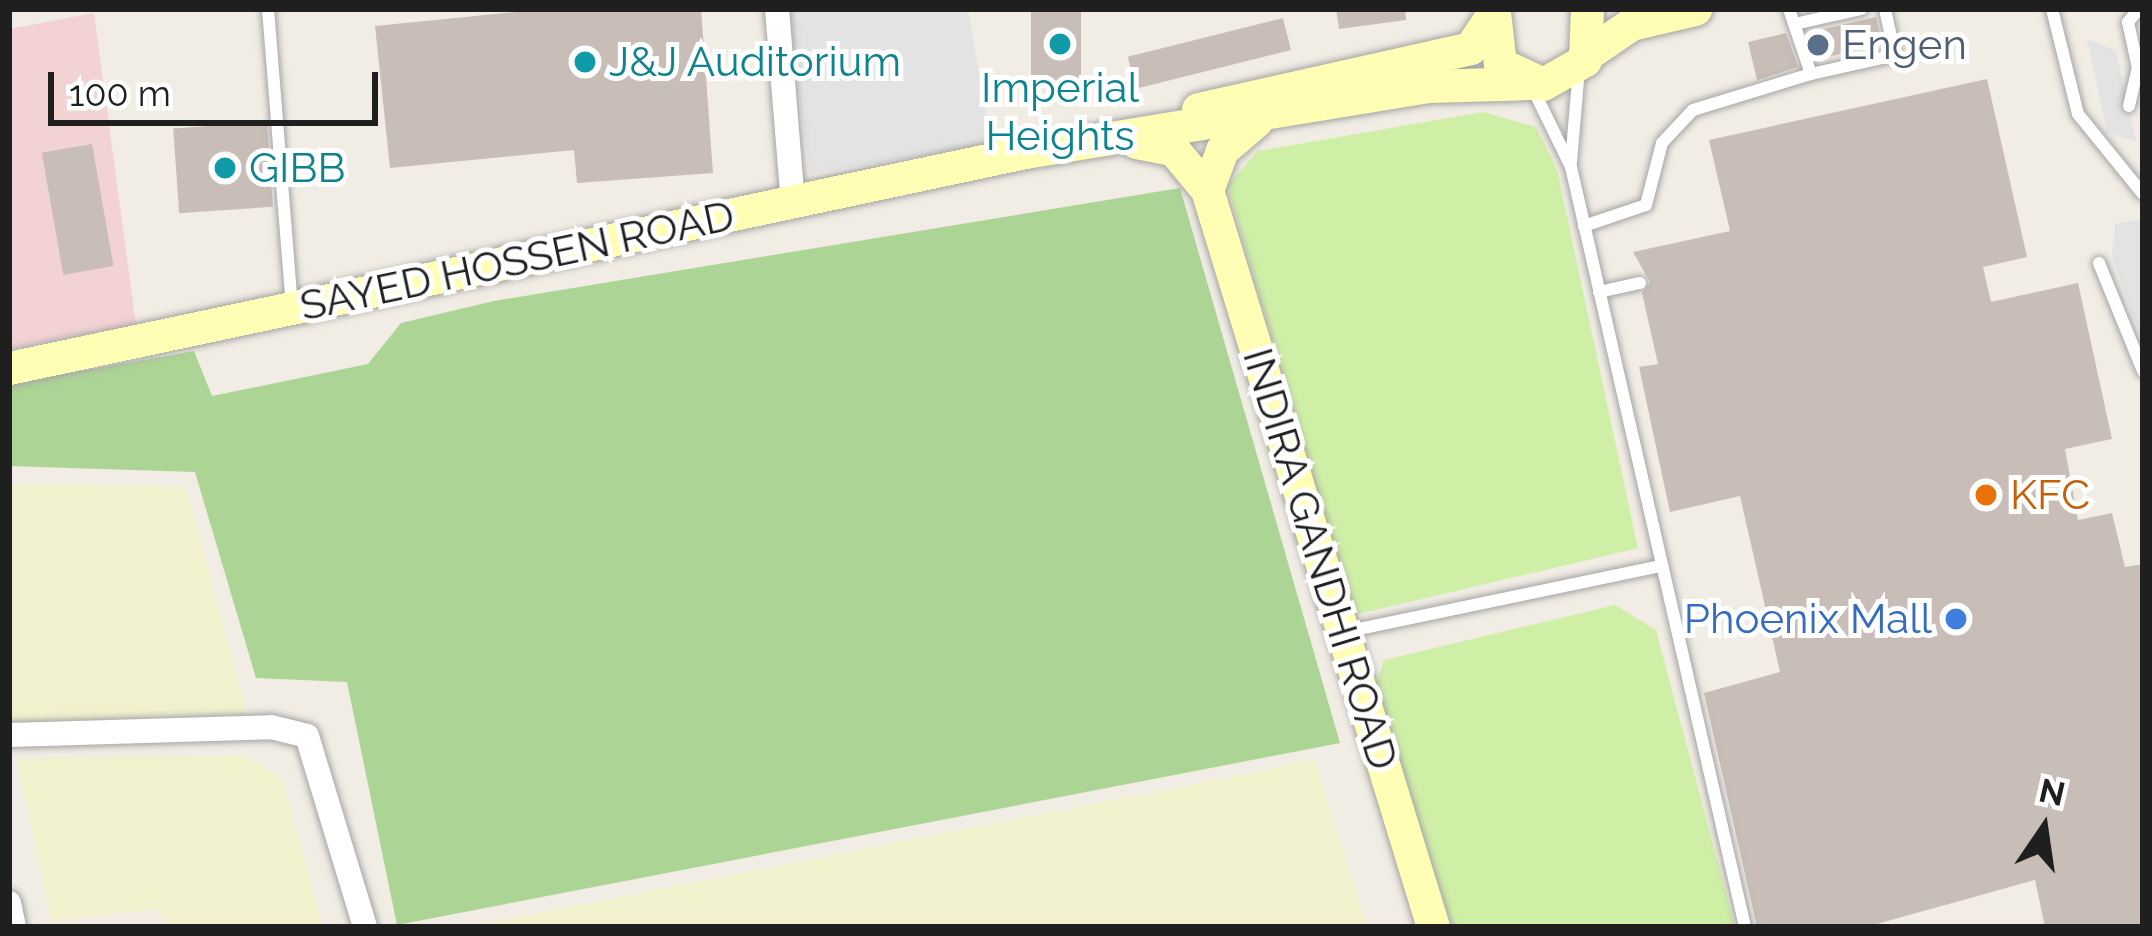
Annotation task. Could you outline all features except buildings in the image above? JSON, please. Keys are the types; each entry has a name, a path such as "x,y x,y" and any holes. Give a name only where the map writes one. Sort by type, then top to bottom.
{"main road":[{"path":"1584,60 1588,9"},
{"name":"SAYED HOSSEN ROAD","path":"1041,149 1258,119 1429,86 1529,83 1584,60 1631,24 1695,9"},
{"name":"SAYED HOSSEN ROAD","path":"9,368 793,203 1445,56 1470,48 1494,12"},
{"path":"1494,12 1500,64 1529,83"},
{"path":"1208,190 1222,150 1258,119"},
{"name":"INDIRA GANDHI ROAD","path":"1108,140 1173,149 1208,190 1433,927"}],"street":[{"path":"777,9 793,203"},
{"path":"9,735 271,727 307,736 365,927"},
{"path":"9,903 14,927"}],"lane":[{"path":"268,9 297,270 292,309"},
{"path":"1789,9 1799,23 1811,74"},
{"path":"1799,23 1861,9"},
{"path":"1584,226 1646,206 1662,143 1693,110 1811,74 1895,55 1885,9"},
{"path":"2128,106 2138,68 2129,15 2139,9"},
{"path":"2054,11 2078,114 2143,194"},
{"path":"1571,167 1584,60"},
{"path":"1529,83 1571,167 1745,927"},
{"path":"2099,263 2143,371"},
{"path":"1599,292 1640,283"},
{"path":"1342,633 1661,566"}],"shaded area":[{"path":"968,9 991,144 810,174 788,11"},
{"path":"94,13 136,325 9,349 9,29"},
{"path":"2087,39 2116,51 2136,142 2107,132"},
{"path":"2143,219 2143,343 2112,257 2115,224"}],"green space":[{"path":"1483,112 1536,127 1557,170 1638,548 1354,615 1227,186 1258,151"},
{"path":"1180,188 1340,743 397,925 347,682 256,678 195,472 9,466 9,384 194,351 212,396 368,364 401,323 494,301"},
{"path":"9,484 186,487 247,714 9,723"},
{"path":"1615,605 1656,630 1735,927 1452,927 1375,687 1384,660"},
{"path":"244,755 282,778 323,927 164,927 160,909 51,921 17,759"},
{"path":"1315,760 1367,927 468,927"}],"place":[{"name":"Imperial Heights","path":"1060,44"},
{"name":"Engen","path":"1818,45"},
{"name":"J&J Auditorium","path":"585,62"},
{"name":"GIBB","path":"225,168"},
{"name":"KFC","path":"1986,495"},
{"name":"Phoenix Mall","path":"1956,619"}]}
